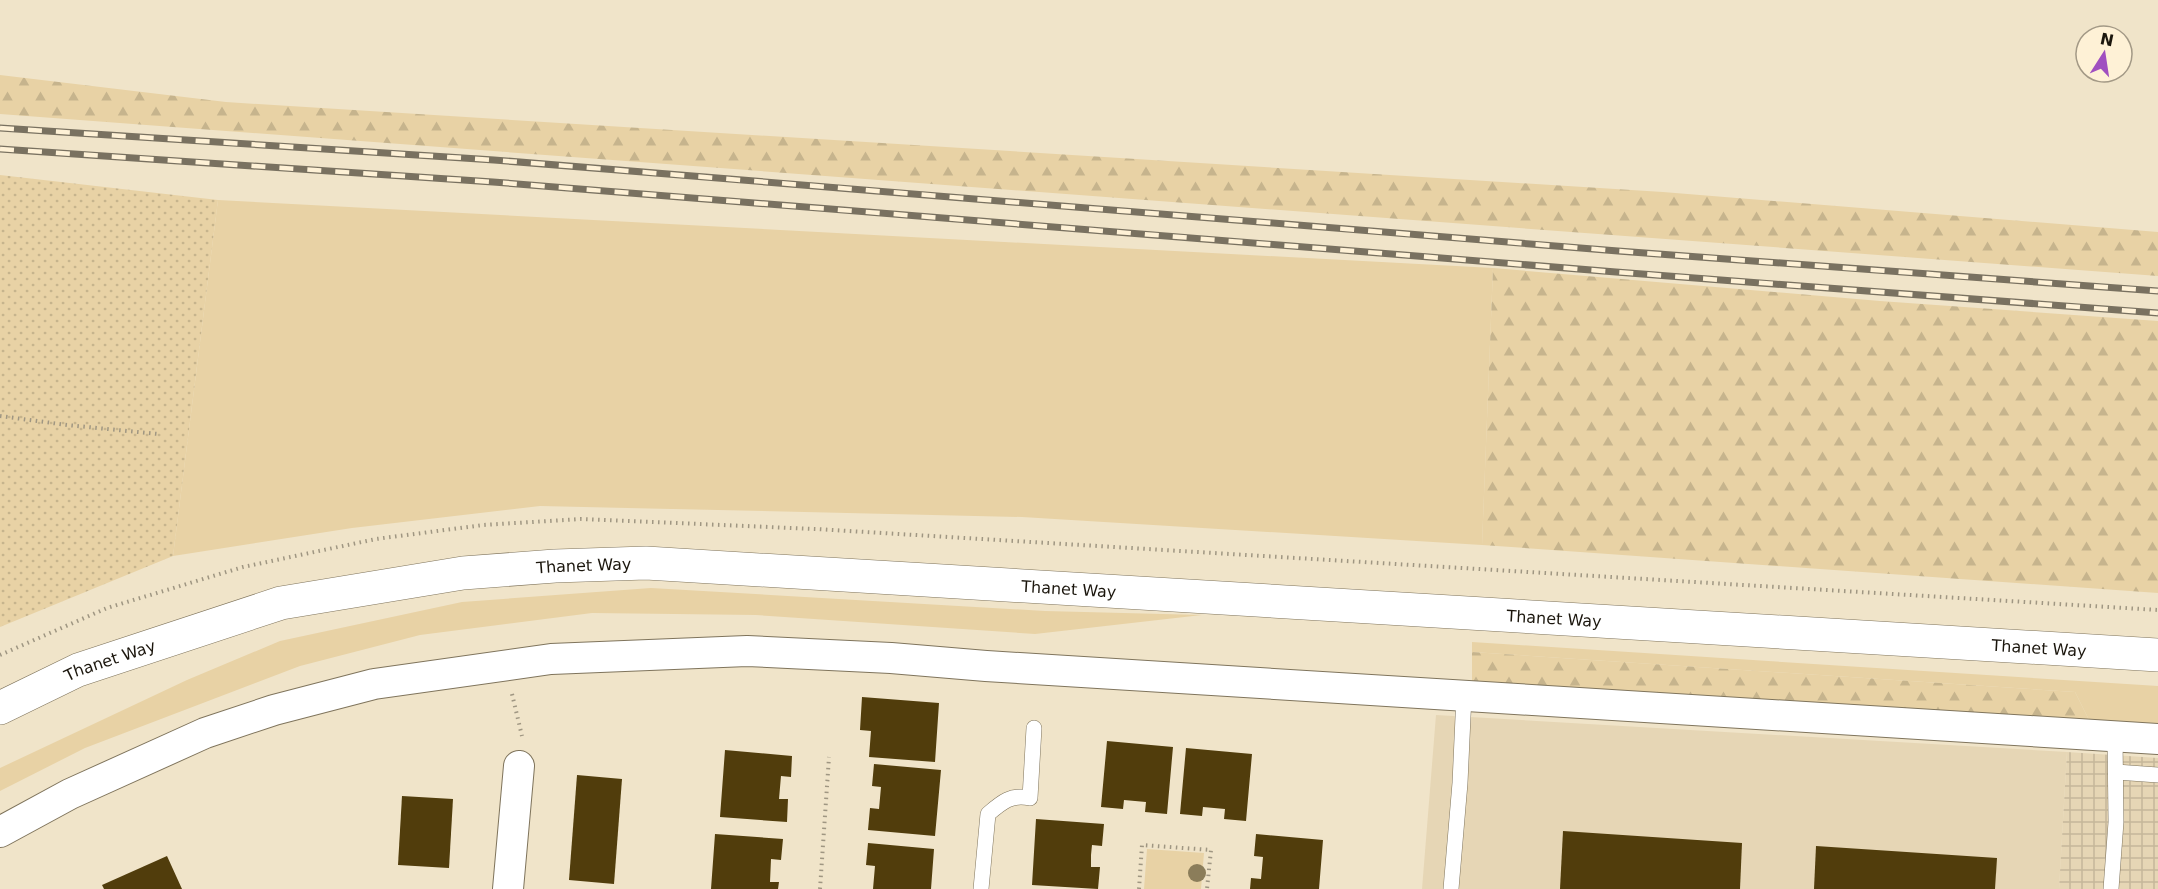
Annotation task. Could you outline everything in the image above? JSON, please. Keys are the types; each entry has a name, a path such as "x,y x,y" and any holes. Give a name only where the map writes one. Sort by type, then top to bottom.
{"main road":[{"name":"Thanet Way","path":"0,708 78,670 280,603 463,573 646,562 2158,655"}],"street":[{"path":"0,832 70,794 205,733 274,710 374,684 506,665 603,655 747,651 891,658 986,666 2158,740"},
{"path":"508,889 519,766"}],"lane":[{"path":"1451,889 1460,783 1464,695"},
{"path":"981,889 988,814 1005,800 1019,796 1030,798 1034,728"},
{"path":"2111,889 2116,822 2115,738"},
{"path":"2116,772 2158,776"}],"path":[{"path":"0,416 158,434"},
{"path":"506,665 524,747 519,766"},
{"path":"820,889 829,758"},
{"path":"1139,889 1142,844 1211,850 1208,889"}],"shaded area":[{"path":"1436,715 2067,752 2059,889 1422,889"},
{"path":"2067,752 2158,758 2158,889 2059,889"}],"green space":[{"path":"0,75 226,102 1663,192 2158,232 2158,276 0,114"},
{"path":"0,175 218,200 173,556 0,627"},
{"path":"218,200 1493,268 1482,545 1022,517 540,506 352,528 173,556"},
{"path":"1493,268 1880,301 2158,321 2158,593 1482,545"},
{"path":"651,588 1045,611 1202,615 1035,634 756,615 592,613 420,635 300,666 85,748 0,791 0,768 187,680 280,641 462,602"},
{"path":"1472,642 2158,686 2158,732 2093,728 2075,692 1472,652"},
{"path":"1472,652 2075,692 2093,728 1472,691"},
{"path":"1147,849 1204,853 1201,889 1144,889"}],"building":[{"path":"862,697 939,703 935,762 869,757 871,731 860,730"},
{"path":"1107,741 1173,747 1167,814 1145,812 1146,802 1124,800 1123,809 1101,807"},
{"path":"1186,748 1252,754 1246,821 1224,819 1225,809 1203,807 1202,816 1180,814"},
{"path":"725,750 792,756 791,777 781,776 779,799 788,799 787,822 720,817"},
{"path":"874,764 941,770 935,836 868,830 870,808 879,809 881,787 872,786"},
{"path":"577,775 622,779 614,884 569,880"},
{"path":"402,796 453,799 449,868 398,865"},
{"path":"1036,819 1104,824 1102,846 1092,845 1091,855 1091,867 1100,867 1098,889 1032,885"},
{"path":"1563,831 1742,843 1740,889 1560,889"},
{"path":"715,834 783,839 781,860 771,859 770,882 779,882 778,889 711,889"},
{"path":"1256,834 1323,840 1319,889 1250,889 1251,878 1261,879 1263,857 1254,856"},
{"path":"868,843 934,849 931,889 873,889 875,866 866,865"},
{"path":"1816,846 1997,858 1995,889 1814,889"},
{"path":"167,856 182,889 104,889 102,885"}],"railway":[{"path":"0,128 494,160 1618,251 2158,291"},
{"path":"0,149 493,182 2158,313"}]}
